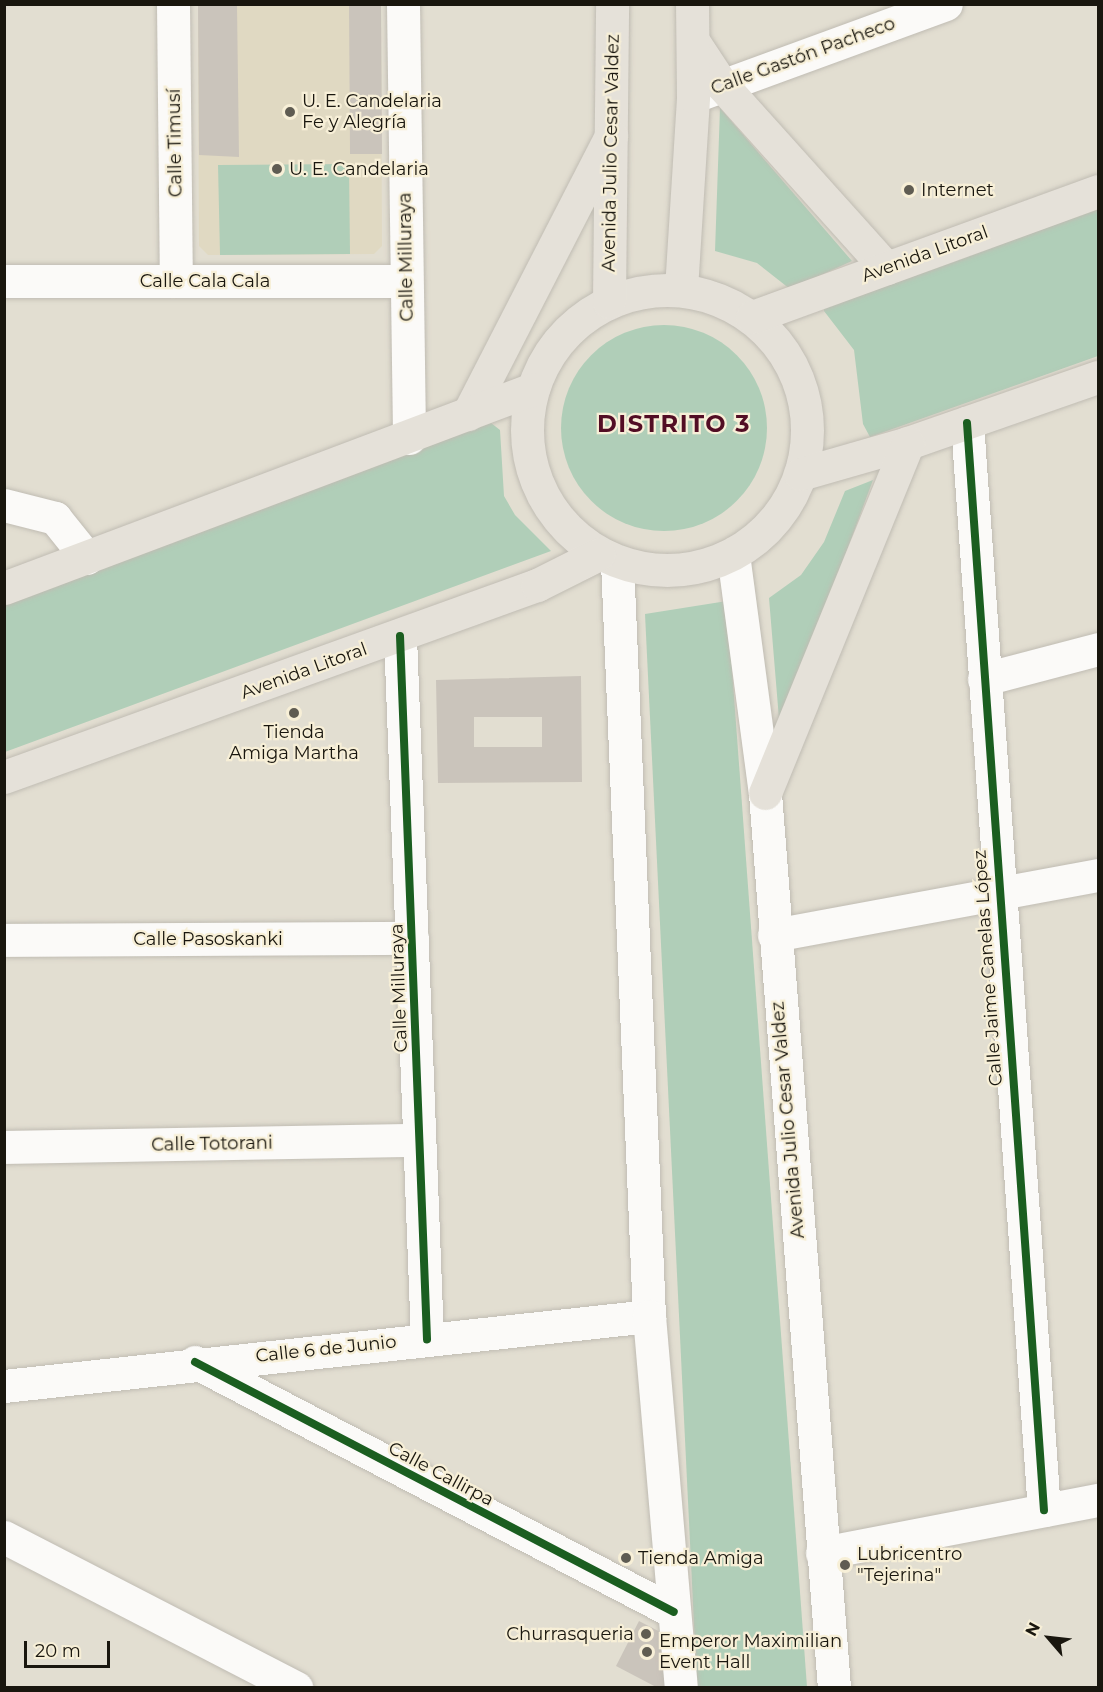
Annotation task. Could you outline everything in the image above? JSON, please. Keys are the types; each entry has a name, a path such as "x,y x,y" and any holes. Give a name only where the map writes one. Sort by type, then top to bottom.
{"main road":[{"name":"Avenida Julio Cesar Valdez","path":"609,302 612,4"},
{"path":"681,289 707,91 693,41 692,4"},
{"path":"707,91 886,268"},
{"path":"468,414 611,136"},
{"name":"Avenida Litoral","path":"752,317 1098,192"},
{"path":"681,289 711,296 752,317 771,335 799,379 807,430 800,474 774,520 733,554 676,571 608,558 572,534 536,482 527,420 533,388 561,337 609,302 644,291 681,289"},
{"path":"800,474 908,444 1098,377"},
{"path":"4,588 409,438 533,388"},
{"path":"765,793 908,444"},
{"name":"Avenida Litoral","path":"4,777 400,636 608,558"}],"street":[{"name":"Calle Timusí","path":"173,4 176,281"},
{"name":"Calle Milluraya","path":"403,4 409,438"},
{"name":"Calle Gastón Pacheco","path":"707,91 946,4"},
{"name":"Calle Cala Cala","path":"4,281 406,281"},
{"name":"Calle Jaime Canelas López","path":"967,423 997,894 1044,1510"},
{"path":"4,505 55,518 87,558"},
{"name":"Avenida Julio Cesar Valdez","path":"733,554 765,793 774,935 834,1688"},
{"path":"608,558 649,1316 681,1688"},
{"name":"Calle Milluraya","path":"400,636 427,1339"},
{"path":"984,679 1098,649"},
{"path":"774,935 1098,875"},
{"name":"Calle Pasoskanki","path":"4,940 412,938"},
{"name":"Calle Totorani","path":"4,1147 419,1140"},
{"name":"Calle 6 de Junio","path":"4,1386 195,1362 649,1316"},
{"name":"Calle Callirpa","path":"195,1362 674,1612"},
{"path":"822,1553 1098,1500"},
{"path":"4,1537 296,1688"}],"shaded area":[{"name":"U. E. Candelaria Fe y Alegría","path":"198,5 381,5 382,246 374,254 208,255 199,246"}],"green space":[{"path":"720,108 852,261 790,289 757,263 715,251"},
{"path":"349,164 350,254 220,255 218,165"},
{"path":"1098,204 1098,356 870,437 863,424 854,350 824,311 824,301"},
{"path":"664,325 694,329 713,337 737,355 755,379 763,398 767,428 763,458 755,477 737,501 713,519 694,527 664,531 634,527 615,519 591,501 573,477 565,458 561,428 565,398 573,379 591,355 615,337 634,329"},
{"path":"491,423 500,430 504,496 515,515 551,551 5,752 5,599"},
{"path":"873,480 780,731 769,598 801,575 824,542 845,491"},
{"path":"727,601 807,1687 697,1687 645,614"}],"building":[{"path":"349,4 381,4 382,154 350,154"},
{"path":"198,5 237,5 239,157 199,155"},
{"path":"581,676 582,782 438,783 436,680","holes":["474,717 542,717 542,747 474,747"]},
{"name":"Emperor Maximilian Event Hall","path":"639,1621 670,1637 673,1688 658,1688 616,1666"}],"cycle path":[{"path":"967,423 1044,1510"},
{"path":"400,636 427,1339"},
{"path":"195,1362 674,1612"}],"place":[{"name":"U. E. Candelaria Fe y Alegría","path":"290,112"},
{"name":"U. E. Candelaria","path":"277,169"},
{"name":"Internet","path":"909,190"},
{"name":"Tienda Amiga Martha","path":"294,713"},
{"name":"Tienda Amiga","path":"626,1558"},
{"name":"Lubricentro \"Tejerina\"","path":"845,1565"},
{"name":"Churrasqueria","path":"646,1634"},
{"name":"Emperor Maximilian Event Hall","path":"647,1652"}],"district":[{"name":"DISTRITO 3","path":"674,424"}]}
